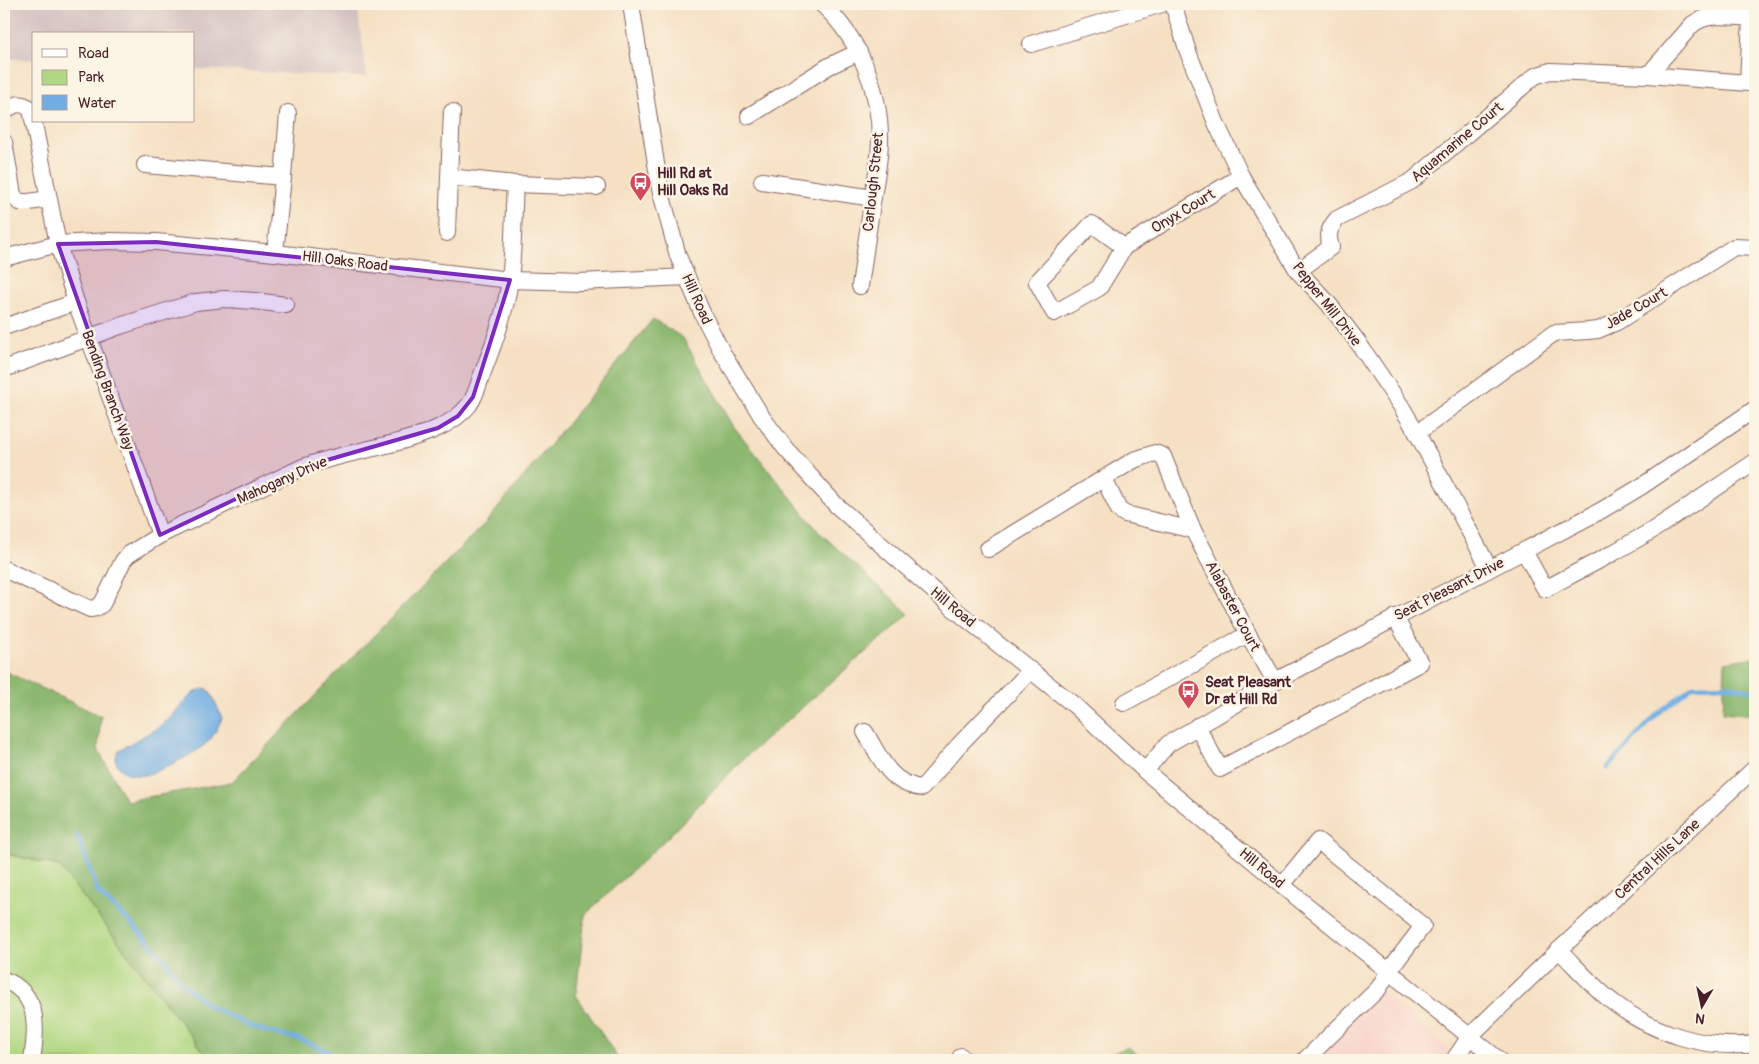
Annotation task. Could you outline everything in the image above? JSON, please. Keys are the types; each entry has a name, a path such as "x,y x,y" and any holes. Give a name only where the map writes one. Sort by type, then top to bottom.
{"street":[{"name":"Hill Road","path":"630,4 660,189 678,256 703,314 741,386 762,417 815,483 843,511 953,608 1074,705 1145,771 1388,972 1499,1060"},
{"name":"Carlough Street","path":"822,4 841,24 858,52 869,75 879,115 880,141 860,286"},
{"path":"1030,44 1162,4"},
{"name":"Pepper Mill Drive","path":"1173,4 1188,52 1213,116 1241,176 1298,271 1328,303 1357,341 1417,433 1489,568"},
{"name":"Aquamarine Court","path":"1298,271 1331,247 1328,238 1330,227 1337,219 1412,181 1535,76 1550,71 1648,75 1748,83 1751,18 1711,16 1700,19 1693,24 1648,75"},
{"path":"749,116 829,66 858,52"},
{"name":"Bending Branch Way","path":"4,112 13,105 23,104 31,108 32,113"},
{"path":"447,234 452,112"},
{"path":"275,253 288,113"},
{"name":"Bending Branch Way","path":"34,122 58,244 76,302 160,535"},
{"path":"4,142 13,195 19,202 49,198"},
{"path":"145,165 283,177"},
{"path":"449,176 515,184 597,188"},
{"name":"Onyx Court","path":"1124,247 1092,224 1037,282 1054,313 1099,288 1124,247 1241,176"},
{"path":"762,181 873,198"},
{"name":"Mahogany Drive","path":"4,569 90,608 96,608 102,604 123,561 128,555 160,535 323,460 402,440 438,428 451,421 464,410 473,397 497,332 510,280 515,184"},
{"name":"Hill Oaks Road","path":"4,258 58,244 110,241 156,242 275,253 510,280 579,282 687,277"},
{"name":"Jade Court","path":"1417,433 1554,333 1588,332 1609,326 1628,316 1734,246 1755,248"},
{"path":"4,369 196,302 224,300 255,301 286,305"},
{"path":"4,327 76,302"},
{"name":"Seat Pleasant Drive","path":"1145,771 1168,744 1197,726 1275,681 1489,568 1577,524 1642,486 1755,409"},
{"name":"Alabaster Court","path":"988,549 1134,460 1155,453 1163,456 1193,530 1275,681"},
{"path":"1524,551 1546,589 1645,534 1755,462"},
{"path":"1104,479 1119,510 1124,514 1193,530"},
{"path":"1197,726 1220,769 1420,663 1396,617"},
{"path":"1124,703 1248,634"},
{"path":"865,732 889,772 910,786 922,788 1030,671"},
{"name":"Central Hills Lane","path":"1454,1060 1470,1036 1559,950 1752,777"},
{"path":"1282,884 1318,841 1423,926 1388,972 1379,988 1306,1060"},
{"path":"1559,950 1612,1002 1626,1012 1659,1029 1689,1039 1712,1043 1729,1045 1755,1044"},
{"path":"4,980 22,991 29,999 32,1007 35,1030 32,1060"}],"highlighted area":[{"path":"156,242 510,280 473,397 458,416 438,428 303,467 160,535 58,244"}],"shaded area":[{"path":"4,4 357,4 367,77 195,69 195,32 32,32 32,60 4,58"},
{"path":"1380,991 1461,1060 1315,1060"}],"green space":[{"path":"653,319 683,338 734,427 818,531 909,614 742,760 668,837 585,915 576,995 619,1060 210,1060 59,866 4,853 4,671 101,716 98,749 126,801 232,782 488,520"},
{"path":"1755,657 1755,715 1723,712 1725,662"},
{"path":"4,854 59,866 210,1060 4,1060"},
{"path":"1128,1047 1144,1060 1096,1060"}],"water":[{"path":"207,688 222,718 214,734 206,743 198,750 150,774 134,775 120,768 116,760 118,751 162,725 190,696"}],"waterway":[{"path":"1607,768 1657,714 1693,686 1728,685 1755,691"},
{"path":"77,835 99,894 131,923 161,955 181,982 209,1006 246,1024 268,1032 299,1039 327,1051 340,1060"}],"place":[{"name":"Hill Rd at Hill Oaks Rd","path":"641,201"},
{"name":"Seat Pleasant Dr at Hill Rd","path":"1189,710"}]}
